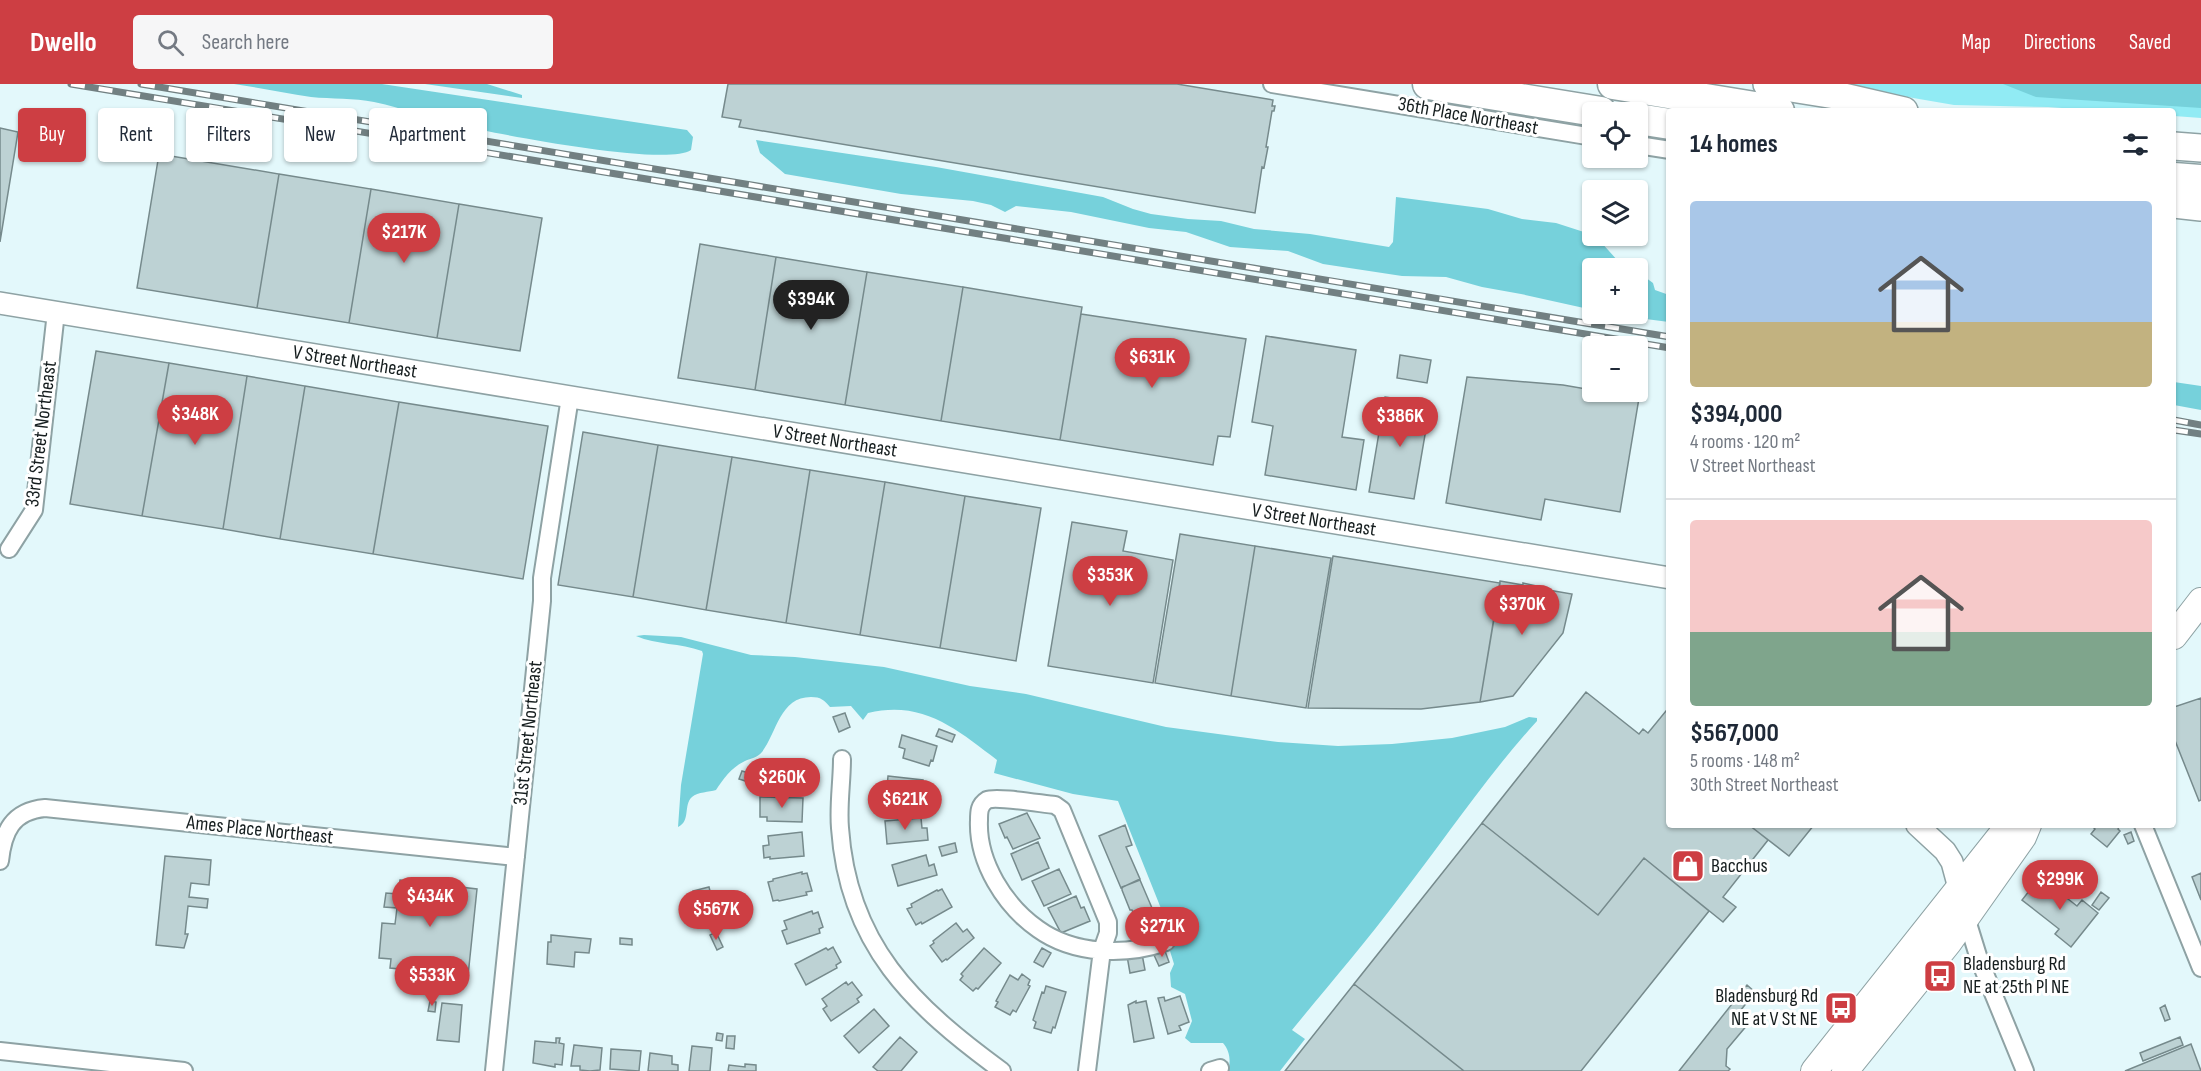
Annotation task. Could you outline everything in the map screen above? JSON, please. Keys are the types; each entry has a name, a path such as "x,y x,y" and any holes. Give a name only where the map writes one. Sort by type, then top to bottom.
{"highway":[{"path":"1428,84 1582,109"},
{"path":"1613,84 1761,108"},
{"path":"1767,84 1834,95 1891,108"},
{"path":"1648,120 1666,123"},
{"path":"2176,146 2201,148"},
{"path":"2176,178 2201,180"},
{"path":"2176,204 2201,207"}],"main road":[{"path":"2176,633 2201,601"},
{"path":"1814,1071 2008,828"},
{"path":"1845,1071 1966,917 2023,837 2027,828"}],"street":[{"name":"36th Place Northeast","path":"1272,84 1582,135"},
{"path":"1648,147 1666,149"},
{"name":"V Street Northeast","path":"0,303 1666,577"},
{"name":"33rd Street Northeast","path":"9,549 34,510 56,312"},
{"name":"31st Street Northeast","path":"494,1071 543,601 542,578 570,397"},
{"path":"842,759 840,817 844,860 853,894 871,939 911,996 947,1029 1002,1071"},
{"path":"1087,1071 1102,950 1108,933 1108,922 1062,810 1055,805 993,798 986,801 979,810 978,826 982,849 991,872 1003,894 1018,913 1039,930 1063,942 1102,950 1141,949 1166,942"},
{"name":"Ames Place Northeast","path":"0,861 3,838 10,826 28,812 51,808 516,857"},
{"path":"1920,828 1953,862 1966,917 1979,958 2025,1071"},
{"path":"2144,828 2201,968"},
{"path":"0,1051 184,1071"}],"shaded area":[{"path":"234,84 382,84 687,130 693,137 691,150 676,154 650,155 617,152 487,131 487,108 399,108 351,99 311,97"},
{"path":"425,84 487,84 522,95 522,98"},
{"path":"1832,84 2201,84 2201,118 2176,116 2176,108 1954,105"},
{"path":"2003,84 2201,84 2201,108 2036,97"},
{"path":"756,140 936,167 1103,197 1151,214 1221,221 1254,229 1310,234 1389,247 1393,242 1396,197 1488,209 1522,219 1556,223 1582,231 1582,246 1604,246 1615,258 1582,258 1582,308 1482,287 1446,277 1402,276 1323,264 1288,251 1230,247 1186,232 1149,228 1071,212 1016,206 1005,212 991,205 973,201 901,194 785,174 760,153"},
{"path":"1648,279 1653,283 1655,290 1666,294 1666,322 1648,319"},
{"path":"2176,382 2201,386 2201,410 2176,405"},
{"path":"636,636 681,637 751,655 795,657 884,667 970,686 1026,694 1166,727 1278,742 1338,746 1392,744 1452,738 1505,727 1529,717 1537,718 1537,721 1483,786 1373,931 1292,1030 1305,1039 1280,1071 1228,1071 1229,1056 1223,1043 1191,1043 1185,1038 1192,1021 1185,994 1171,987 1170,973 1174,964 1170,951 1170,931 1118,801 1073,794 994,773 997,760 953,728 922,714 906,710 888,710 868,713 863,720 851,706 830,707 822,699 811,697 792,703 786,709 760,754 736,766 716,790 694,795 689,800 684,821 678,827 681,785 703,654 702,651 694,648"}],"building":[{"path":"728,84 1177,84 1273,100 1272,106 1275,106 1272,111 1266,147 1268,147 1264,168 1262,167 1255,213 739,127 741,120 722,117"},
{"path":"0,128 18,132 0,242"},
{"path":"174,156 186,158 186,162 207,162 279,174 257,308 137,288 158,162 174,162"},
{"path":"279,174 371,189 349,323 257,308"},
{"path":"371,189 459,204 437,338 349,323"},
{"path":"459,204 542,218 520,351 437,338"},
{"path":"700,244 776,257 755,390 678,378"},
{"path":"776,257 867,272 845,405 755,390"},
{"path":"867,272 963,287 941,421 845,405"},
{"path":"963,287 1082,307 1060,440 941,421"},
{"path":"1081,314 1246,339 1230,437 1218,436 1213,465 1060,440"},
{"path":"1266,336 1356,350 1342,437 1364,440 1356,490 1265,475 1273,426 1252,422"},
{"path":"96,351 169,363 142,516 70,504"},
{"path":"1400,355 1431,360 1427,383 1397,378"},
{"path":"169,363 247,376 223,529 142,516"},
{"path":"247,376 305,386 280,539 223,529"},
{"path":"1467,377 1582,388 1582,402 1638,402 1620,512 1545,499 1541,520 1446,503"},
{"path":"305,386 399,402 373,554 280,539"},
{"path":"1385,397 1430,404 1429,430 1426,429 1414,499 1369,492"},
{"path":"399,402 548,426 523,579 373,554"},
{"path":"583,432 658,445 633,597 558,585"},
{"path":"658,445 732,457 706,610 633,597"},
{"path":"732,457 810,470 786,623 706,610"},
{"path":"810,470 885,482 860,635 786,623"},
{"path":"885,482 965,496 940,648 860,635"},
{"path":"965,496 1041,508 1016,661 940,648"},
{"path":"1072,522 1127,531 1123,551 1173,560 1153,683 1048,666"},
{"path":"1180,534 1255,546 1231,696 1155,683"},
{"path":"1255,546 1331,558 1306,708 1231,696"},
{"path":"1333,556 1500,583 1480,702 1421,709 1308,708"},
{"path":"1500,581 1523,585 1523,583 1537,586 1537,588 1572,594 1563,633 1513,696 1480,702"},
{"path":"1586,692 1639,734 1643,729 1648,733 1666,711 1666,828 1753,828 1768,840 1723,897 1736,907 1723,922 1644,858 1598,915 1482,823"},
{"path":"2201,698 2201,800 2199,801 2176,743 2176,706"},
{"path":"845,713 850,727 839,732 833,717"},
{"path":"939,729 955,735 952,742 936,736"},
{"path":"902,735 937,746 933,761 931,760 929,766 903,758 905,749 899,747"},
{"path":"742,771 758,776 755,784 739,779"},
{"path":"888,776 923,780 922,789 928,791 928,802 886,800"},
{"path":"760,797 803,798 802,822 767,821 767,817 760,817"},
{"path":"1027,813 1040,838 1013,849 999,824"},
{"path":"921,818 922,828 927,828 928,840 887,844 885,821"},
{"path":"1482,823 1598,915 1644,858 1709,911 1581,1071 1464,1071 1354,984"},
{"path":"1125,825 1132,845 1126,847 1140,879 1121,888 1099,836"},
{"path":"1753,828 1812,828 1789,856"},
{"path":"2118,828 2120,831 2107,847 2091,834 2095,829"},
{"path":"802,832 804,856 764,858 763,846 769,845 768,836"},
{"path":"2131,832 2134,841 2128,844 2124,835"},
{"path":"1038,842 1049,868 1022,880 1011,854"},
{"path":"955,843 957,852 942,856 939,847"},
{"path":"926,855 929,866 934,864 937,875 898,886 892,865"},
{"path":"165,856 211,860 209,885 191,883 189,897 208,899 207,908 188,906 185,934 188,934 184,948 156,945"},
{"path":"1059,869 1071,894 1044,906 1032,881"},
{"path":"802,872 802,874 807,873 812,891 806,892 807,895 773,901 768,882"},
{"path":"2201,873 2201,900 2192,877"},
{"path":"2040,877 2077,906 2082,900 2098,913 2071,947 2055,934 2059,929 2022,900"},
{"path":"400,880 477,889 468,976 390,968 391,959 379,958 382,923 395,924 397,908 384,907 386,893 398,894"},
{"path":"1140,880 1161,929 1153,936 1145,938 1142,937 1122,890 1122,887"},
{"path":"709,887 711,895 696,900 693,891"},
{"path":"942,889 952,907 916,925 907,909 912,907 911,904"},
{"path":"2101,892 2109,898 2099,910 2092,905"},
{"path":"1076,896 1090,921 1061,933 1048,908"},
{"path":"812,911 813,914 818,912 823,927 819,929 820,933 787,944 782,931 787,929 784,921"},
{"path":"956,923 963,932 967,929 974,938 942,962 930,946"},
{"path":"716,932 723,947 717,950 710,935"},
{"path":"551,935 591,939 589,953 575,952 574,967 547,964 548,942 551,942"},
{"path":"620,938 632,939 632,945 620,944"},
{"path":"833,947 841,962 836,965 837,968 806,985 795,964 826,948 828,950"},
{"path":"984,948 1001,963 978,989 973,991 960,980 963,976 961,974"},
{"path":"1042,948 1051,953 1043,967 1034,962"},
{"path":"1165,951 1169,962 1159,966 1154,955"},
{"path":"1142,954 1145,970 1130,973 1127,956"},
{"path":"1022,974 1030,980 1028,985 1030,986 1016,1012 1013,1010 1010,1015 995,1007 998,1002 996,1001 1010,975 1018,980"},
{"path":"846,982 848,985 852,982 862,995 857,999 859,1002 831,1021 823,1009 827,1006 822,999"},
{"path":"1354,984 1464,1071 1285,1071"},
{"path":"1747,985 1755,992 1737,1015 1748,1024 1727,1049 1726,1066 1730,1069 1728,1071 1679,1071"},
{"path":"1046,986 1066,992 1055,1028 1053,1027 1051,1033 1034,1028 1036,1022 1033,1020"},
{"path":"1180,996 1189,1022 1179,1026 1181,1030 1168,1034 1158,998 1164,997 1165,1001"},
{"path":"430,1001 436,1002 435,1012 428,1011"},
{"path":"1136,1001 1136,1003 1146,1001 1154,1038 1134,1042 1128,1005"},
{"path":"442,1003 462,1005 459,1042 437,1040"},
{"path":"2165,1005 2170,1019 2165,1021 2160,1008"},
{"path":"874,1009 889,1026 859,1053 844,1036"},
{"path":"717,1033 723,1034 722,1041 716,1040"},
{"path":"727,1036 735,1036 734,1049 726,1048"},
{"path":"900,1037 917,1052 901,1071 878,1071 873,1067"},
{"path":"2180,1037 2183,1045 2143,1061 2140,1053"},
{"path":"556,1038 560,1038 559,1043 564,1044 562,1065 555,1064 555,1067 533,1063 535,1041 556,1043"},
{"path":"2191,1044 2201,1071 2125,1071"},
{"path":"574,1045 602,1048 600,1070 580,1070 580,1066 571,1066"},
{"path":"692,1046 712,1048 710,1071 689,1071"},
{"path":"611,1049 641,1051 639,1071 610,1069"},
{"path":"650,1053 672,1056 672,1064 678,1065 678,1071 648,1071"},
{"path":"745,1064 756,1065 756,1071 728,1071 729,1065 745,1067"}],"railway":[{"path":"71,84 1666,347"},
{"path":"141,84 1666,336"},
{"path":"2176,420 2201,425"},
{"path":"2176,430 2201,434"}],"place":[{"name":"Bacchus","path":"1688,866"},
{"name":"Bladensburg Rd NE at 25th Pl NE","path":"1940,976"},
{"name":"Bladensburg Rd NE at V St NE","path":"1841,1008"}]}
